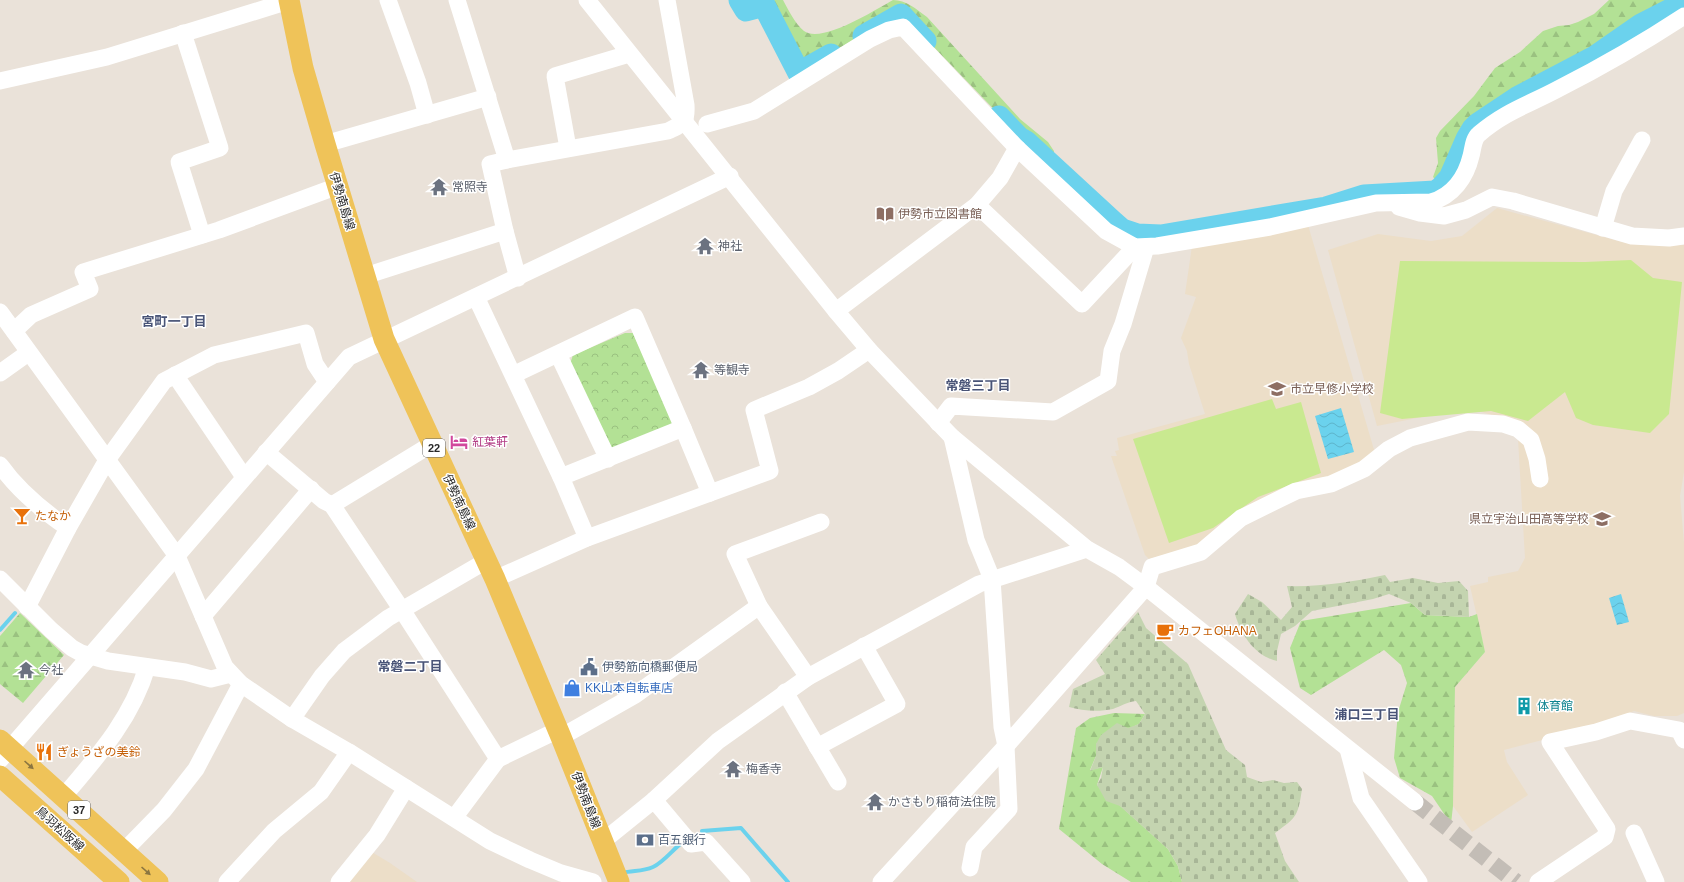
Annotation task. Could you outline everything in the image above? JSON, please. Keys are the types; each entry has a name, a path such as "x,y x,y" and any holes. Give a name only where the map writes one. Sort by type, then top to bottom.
{"main road":[{"name":"伊勢南島線","path":"289,0 303,68 384,339 490,570 560,733 618,882"},
{"name":"37","path":"4,749 64,796 158,882"},
{"name":"鳥羽松阪線","path":"0,776 119,882"}],"street":[{"path":"0,82 107,57 289,0"},
{"path":"388,0 418,83 427,115"},
{"path":"457,0 507,160"},
{"path":"587,0 684,123 730,176 836,311 869,350 952,437 1087,549 1119,567 1146,587 1415,802"},
{"path":"518,278 505,231 490,164 568,148 668,131 684,123 686,117 686,104 667,0"},
{"path":"707,124 754,111 870,39 889,30 903,27 1017,148 1106,231 1140,247 1158,246 1270,227 1388,202 1431,202 1447,195 1465,174 1478,135 1515,108 1557,90 1609,62 1684,16"},
{"path":"183,33 220,148 179,162 202,235"},
{"path":"568,148 556,76 629,54"},
{"path":"325,144 488,97"},
{"path":"1603,228 1614,191 1642,140"},
{"path":"836,311 977,205 1000,178 1017,148"},
{"path":"4,749 91,655 349,357 384,339 518,278 730,176"},
{"path":"14,331 31,315 90,289 83,272 202,235 338,186"},
{"path":"1388,202 1405,210 1444,216 1466,210 1492,197 1513,201 1632,236 1669,238 1684,236"},
{"path":"977,205 1082,304 1140,247"},
{"path":"365,276 505,231"},
{"path":"938,423 951,406 1053,412 1108,381 1112,351 1123,324 1140,247"},
{"path":"476,297 561,478 587,538"},
{"path":"0,312 177,556 225,667 236,679 292,719 490,840 530,860 559,877 593,882"},
{"path":"513,375 635,317 710,493"},
{"path":"27,607 68,528 107,460 164,381 214,355 306,333 315,364 327,382"},
{"path":"292,719 322,676 344,650 402,610 490,570 587,538 770,471 754,410 809,387 838,371 869,350"},
{"path":"0,373 28,352"},
{"path":"558,354 608,459"},
{"path":"175,375 244,477"},
{"path":"882,882 1006,746 1146,587 1152,567 1201,552 1241,518 1296,491 1331,484 1364,469 1389,449 1410,438 1468,422 1503,424 1518,429 1531,440 1537,459 1540,479"},
{"path":"561,478 683,428"},
{"path":"952,437 976,540 992,579 1002,727 1006,746 1009,809 974,847 970,868"},
{"path":"332,505 432,444"},
{"path":"266,452 332,505 498,759"},
{"path":"0,465 12,479 50,516 68,528"},
{"path":"203,616 311,489"},
{"path":"808,677 759,606 735,554 821,522"},
{"path":"602,842 654,800 718,741 808,677 979,584 1087,549"},
{"path":"0,579 27,607 72,648 108,661 211,678 236,679"},
{"path":"454,818 498,759 560,733 635,695 759,606"},
{"path":"817,747 897,704 864,646"},
{"path":"64,796 108,744 124,718 147,667"},
{"path":"124,851 164,810 196,769 236,679"},
{"path":"785,692 838,782"},
{"path":"1538,882 1605,837 1607,829 1550,742 1596,732 1630,721 1679,730 1684,740"},
{"path":"1348,749 1361,798 1419,882"},
{"path":"227,882 274,831 321,792 348,752"},
{"path":"339,882 377,835 406,788"},
{"path":"654,800 691,844 706,842 742,882"},
{"path":"1634,833 1656,882"}],"shaded area":[{"name":"県立宇治山田高等学校","path":"1497,208 1622,242 1684,245 1684,472 1680,496 1684,543 1684,713 1677,716 1654,716 1634,711 1605,724 1504,750 1507,762 1528,795 1472,832 1453,806 1455,687 1485,652 1470,586 1488,582 1488,577 1518,571 1525,558 1517,422 1467,408 1377,426 1328,250 1378,234 1431,241 1462,236"},
{"name":"市立早修小学校","path":"1308,225 1375,453 1367,461 1202,544 1149,559 1145,555 1111,456 1117,456 1115,451 1119,450 1117,438 1205,414 1189,364 1187,351 1181,338 1196,297 1185,294 1192,246"},
{"path":"370,851 390,863 417,882 345,882"}],"green space":[{"path":"743,0 783,0 798,24 804,31 812,34 835,30 862,18 893,0 907,3 927,17 1020,119 1048,142 1054,151 1054,158 1045,156 1009,125 901,13 801,70 765,2 747,7"},
{"path":"1609,0 1677,0 1652,14 1593,52 1511,97 1485,115 1466,131 1447,169 1437,181 1433,177 1438,163 1436,138 1440,131 1474,96 1495,68 1520,52 1543,31 1578,22 1594,14"},
{"path":"1631,260 1653,278 1682,282 1669,414 1650,433 1593,425 1576,418 1565,392 1528,421 1491,411 1402,419 1380,413 1400,261 1585,262"},
{"path":"625,333 633,333 673,421 668,429 615,450 608,445 570,364 573,355"},
{"path":"1272,399 1276,409 1301,402 1321,473 1258,497 1213,528 1169,543 1133,439"},
{"path":"1385,575 1390,582 1413,578 1438,583 1459,581 1468,591 1469,617 1425,615 1411,603 1389,594 1373,599 1312,611 1295,626 1281,634 1277,651 1277,661 1262,654 1250,644 1241,630 1235,614 1248,594 1262,602 1281,620 1292,607 1287,586 1336,584"},
{"path":"1411,603 1425,615 1469,617 1477,614 1485,652 1455,687 1453,806 1451,824 1432,796 1400,778 1394,758 1398,712 1407,683 1401,665 1384,650 1311,695 1300,688 1290,648 1301,621"},
{"path":"1138,612 1146,628 1188,664 1226,750 1245,765 1247,777 1261,782 1273,780 1284,783 1297,782 1302,789 1298,811 1288,823 1275,833 1285,861 1299,882 1182,882 1178,866 1168,849 1120,806 1106,801 1097,785 1101,778 1103,767 1090,771 1096,756 1096,744 1101,735 1117,723 1128,728 1139,724 1145,714 1136,701 1102,711 1069,707 1073,689 1105,674 1096,660"},
{"name":"今社","path":"20,613 64,655 23,703 0,684 0,636"},
{"path":"1114,713 1145,714 1139,724 1096,744 1096,756 1090,770 1103,767 1097,785 1168,849 1178,866 1182,882 1131,882 1102,864 1059,829 1076,728 1090,718"}],"water":[{"path":"1341,408 1354,452 1328,459 1315,416"},
{"path":"1621,594 1629,622 1617,625 1609,598"}],"waterway":[{"path":"740,0 746,10 764,5 799,73 831,55"},
{"path":"999,117 1019,138 1026,142 1122,230 1137,235 1161,236 1326,208 1364,196 1435,192 1450,178 1467,139 1478,124 1517,98 1595,57 1641,25 1684,3"},
{"path":"864,36 901,15 925,41"},
{"path":"0,630 15,613"},
{"path":"702,831 741,828 788,882"},
{"path":"622,873 645,870 653,867 661,862 684,841"}],"tunnel":[{"path":"1415,802 1516,882"}],"place":[{"name":"常照寺","path":"439,187"},
{"name":"伊勢市立図書館","path":"885,214"},
{"name":"神社","path":"705,246"},
{"name":"等観寺","path":"701,370"},
{"name":"市立早修小学校","path":"1277,389"},
{"name":"紅葉軒","path":"459,442"},
{"name":"たなか","path":"22,516"},
{"name":"県立宇治山田高等学校","path":"1602,519"},
{"name":"カフェOHANA","path":"1165,631"},
{"name":"伊勢筋向橋郵便局","path":"589,667"},
{"name":"今社","path":"26,670"},
{"name":"KK山本自転車店","path":"572,688"},
{"name":"体育館","path":"1524,706"},
{"name":"ぎょうざの美鈴","path":"44,752"},
{"name":"梅香寺","path":"733,769"},
{"name":"かさもり稲荷法住院","path":"875,802"},
{"name":"百五銀行","path":"645,840"}],"district":[{"name":"宮町一丁目","path":"174,321"},
{"name":"常磐三丁目","path":"978,385"},
{"name":"常磐二丁目","path":"410,666"},
{"name":"浦口三丁目","path":"1367,714"}]}
